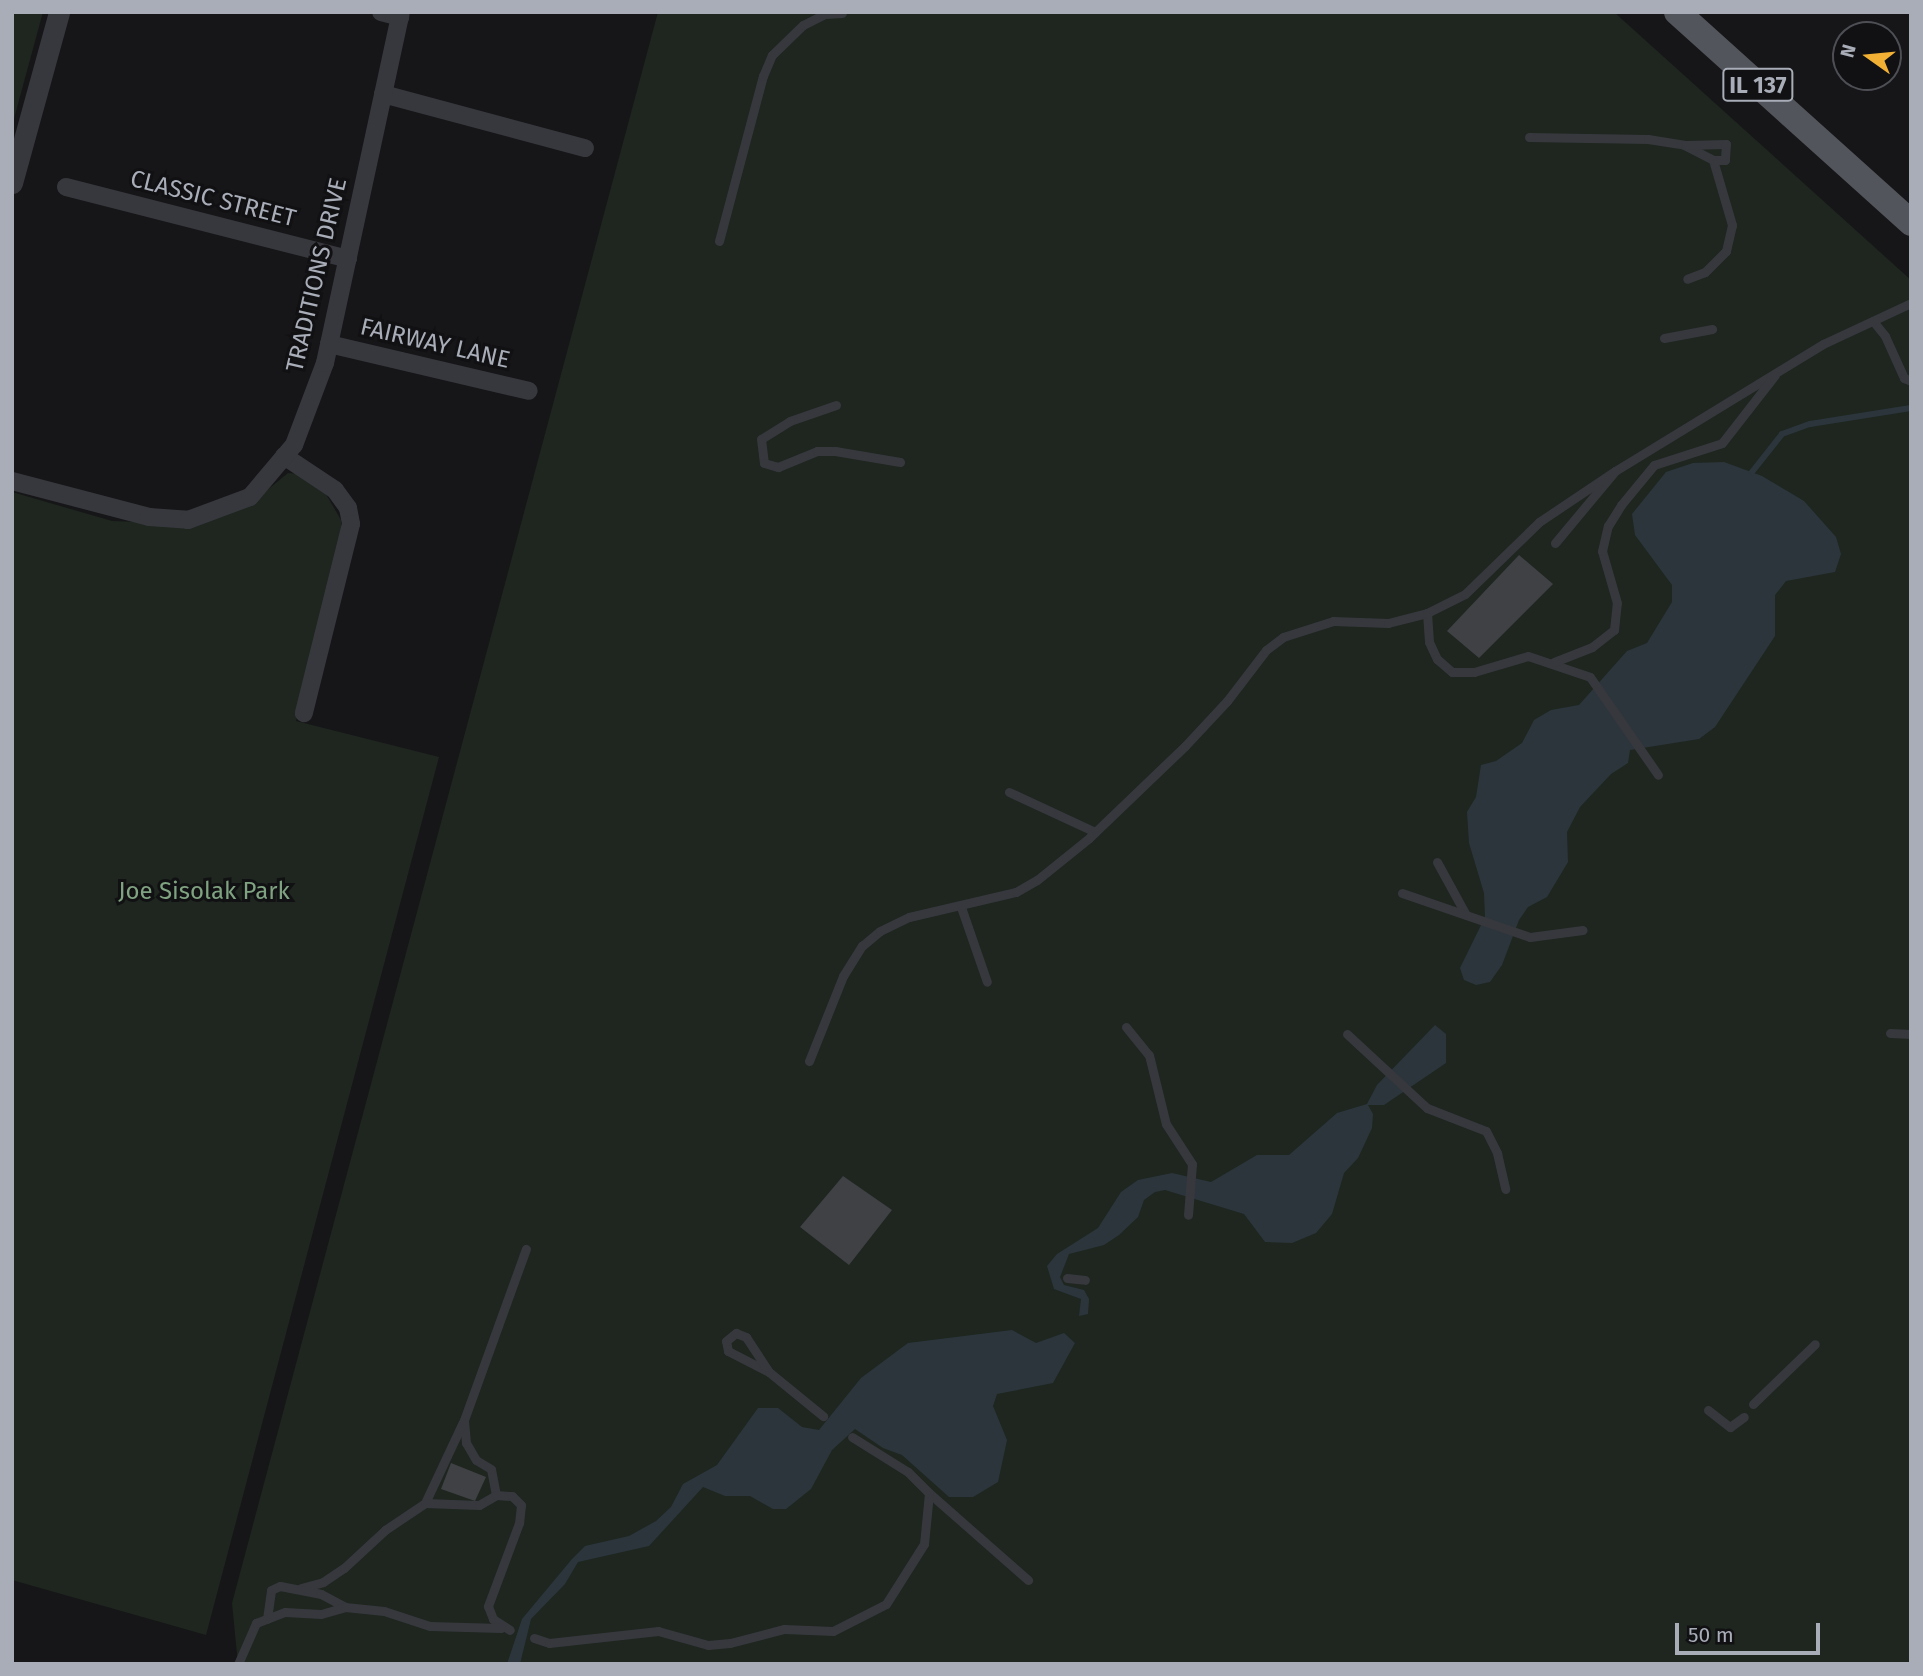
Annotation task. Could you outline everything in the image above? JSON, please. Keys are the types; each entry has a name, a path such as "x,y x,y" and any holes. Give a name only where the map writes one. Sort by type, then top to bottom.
{"main road":[{"name":"IL 137","path":"1677,12 1911,223"}],"street":[{"path":"12,183 58,12"},
{"path":"381,12 401,15"},
{"name":"TRADITIONS DRIVE","path":"12,481 149,517 188,520 250,497 285,456 294,445 329,344 401,15"},
{"path":"383,94 585,148"},
{"name":"CLASSIC STREET","path":"66,187 348,259"},
{"name":"FAIRWAY LANE","path":"329,344 529,391"},
{"path":"285,456 335,490 348,508 351,524 304,713"}],"lane":[{"path":"719,241 772,55 803,25 825,14 842,13"},
{"path":"1529,137 1648,139 1684,145 1726,144 1726,160 1713,160 1684,145"},
{"path":"1687,279 1705,272 1726,251 1732,225 1713,160"},
{"path":"809,1061 843,976 862,946 909,917 1016,892 1096,832 1185,746 1227,701 1266,650 1283,637 1333,621 1377,624 1427,613 1465,594 1539,522 1615,471 1779,370 1911,303"},
{"path":"1873,321 1904,377 1911,380"},
{"path":"1664,338 1712,328"},
{"path":"1554,662 1592,647 1614,630 1617,603 1602,551 1608,526 1621,505 1654,465 1722,443 1779,370"},
{"path":"836,405 790,421 761,439 764,463 778,467 817,451 900,462"},
{"path":"1555,543 1615,471"},
{"path":"1427,613 1429,642 1437,659 1452,672 1474,672 1528,656 1554,662 1598,683 1658,775"},
{"path":"1009,792 1096,832"},
{"path":"1437,862 1466,915"},
{"path":"1402,894 1530,937 1583,930"},
{"path":"961,907 987,982"},
{"path":"1126,1027 1149,1055 1167,1124 1192,1164 1188,1215"},
{"path":"1890,1033 1911,1034"},
{"path":"1347,1034 1427,1108 1486,1131 1497,1153 1505,1189"},
{"path":"267,1619 271,1590 301,1588 323,1582 344,1568 385,1530 425,1503 464,1420 526,1249"},
{"path":"1067,1278 1085,1280"},
{"path":"769,1372 746,1337 736,1333 726,1341 728,1351 769,1372 823,1416"},
{"path":"1753,1404 1815,1345"},
{"path":"1708,1410 1730,1427 1744,1417"},
{"path":"464,1420 466,1443 476,1460 491,1469 496,1495"},
{"path":"852,1437 908,1472 1028,1580"},
{"path":"534,1638 549,1643 658,1631 708,1645 784,1629 833,1630 886,1604 911,1571 924,1544 929,1493"},
{"path":"301,1588 345,1607 384,1611 430,1626 510,1630 493,1619 488,1606 522,1505 512,1496 496,1495 479,1505 425,1503"},
{"path":"238,1664 256,1623 285,1612 321,1614 345,1607"}],"green space":[{"path":"12,12 43,12 12,126"},
{"path":"658,12 1614,12 1911,280 1911,1664 238,1664 232,1603"},
{"name":"Joe Sisolak Park","path":"288,473 301,474 326,494 341,520 342,544 296,721 439,757 206,1635 12,1580 12,492 112,521 196,524 254,501"}],"shaded area":[{"path":"1724,462 1762,476 1804,501 1836,537 1841,554 1835,572 1786,581 1775,595 1775,636 1715,727 1699,739 1630,750 1628,763 1611,774 1580,807 1567,832 1568,862 1547,897 1528,907 1519,920 1502,965 1490,982 1476,985 1464,980 1460,968 1485,917 1484,893 1469,843 1467,812 1476,797 1481,765 1496,761 1522,743 1534,720 1551,710 1579,705 1627,651 1647,643 1672,602 1672,585 1635,535 1632,514 1666,472 1693,463"},
{"path":"1435,1025 1446,1034 1446,1063 1384,1105 1368,1105 1373,1114 1372,1128 1358,1158 1344,1173 1332,1214 1316,1233 1292,1243 1265,1242 1244,1214 1165,1190 1155,1192 1144,1200 1138,1217 1119,1235 1104,1245 1069,1254 1060,1277 1064,1285 1084,1290 1089,1299 1088,1314 1079,1316 1081,1299 1054,1289 1047,1266 1057,1254 1098,1228 1121,1192 1138,1180 1172,1173 1211,1182 1257,1155 1289,1155 1337,1113 1367,1104 1377,1085"},
{"path":"1012,1330 1036,1343 1064,1333 1075,1343 1053,1383 997,1394 993,1406 1007,1440 998,1482 973,1497 949,1497 902,1455 883,1448 855,1429 832,1450 811,1489 786,1509 773,1509 750,1496 725,1496 703,1487 649,1546 578,1562 565,1584 531,1619 520,1664 507,1664 522,1619 572,1559 585,1546 629,1536 656,1521 671,1507 683,1484 717,1465 758,1408 778,1408 802,1427 819,1430 861,1378 908,1343"}],"building":[{"path":"1519,555 1553,584 1479,658 1447,631"},
{"path":"843,1176 892,1210 849,1265 800,1227"},
{"path":"451,1463 486,1477 475,1501 441,1489"}],"waterway":[{"path":"1752,472 1782,434 1810,424 1911,408"}]}
